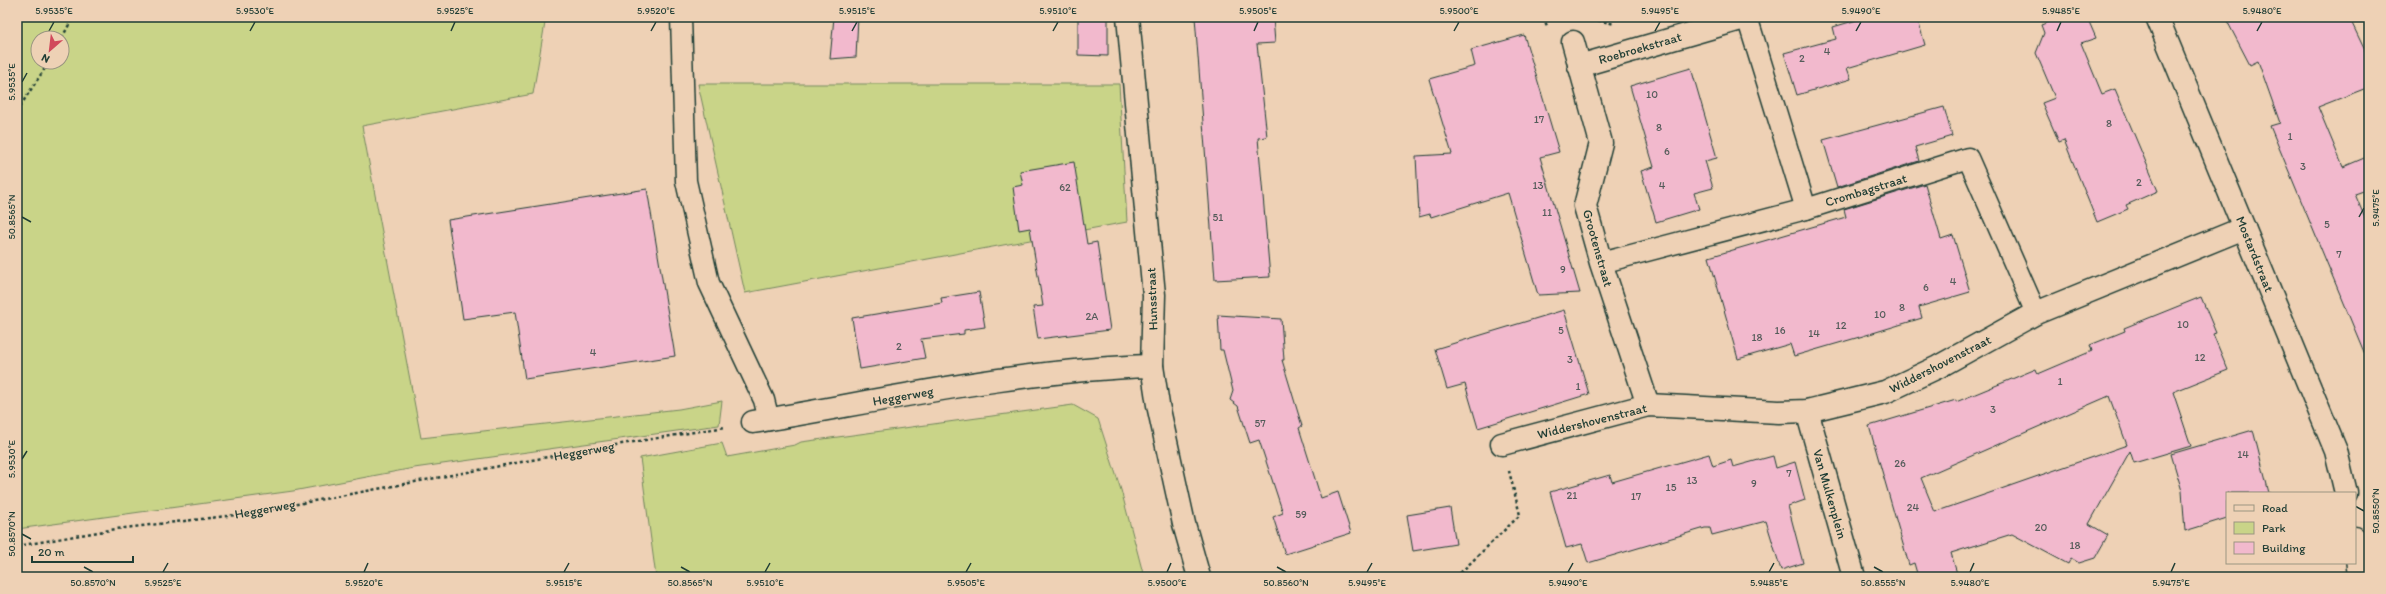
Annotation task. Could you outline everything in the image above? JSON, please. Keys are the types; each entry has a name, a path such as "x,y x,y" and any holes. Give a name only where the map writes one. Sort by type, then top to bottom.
{"street":[{"name":"Hunsstraat","path":"1128,17 1154,295 1152,366 1158,405 1184,524 1198,577"},
{"name":"Roebroekstraat","path":"1579,66 1747,17"},
{"name":"Mostardstraat","path":"2157,17 2336,451 2346,492"},
{"name":"Grootenstraat","path":"1573,42 1601,143 1585,206 1601,263 1648,405"},
{"name":"Widdershovenstraat","path":"1502,444 1648,405 1780,412 1807,411 1885,392 1938,367 2036,313 2244,228"},
{"name":"Heggerweg","path":"761,421 935,390 1037,375 1104,367 1152,366"},
{"name":"Van Mulkenplein","path":"1807,411 1854,577"},
{"path":"2356,548 2359,577"}],"lane":[{"path":"681,17 686,181 709,283 764,400 761,421"},
{"path":"1747,17 1806,209"},
{"name":"Crombagstraat","path":"1601,263 1806,209 1968,158 2036,313"}],"path":[{"path":"67,30 74,17"},
{"path":"17,111 44,70"},
{"name":"Heggerweg","path":"17,546 116,529 244,514 585,450 761,421"},
{"path":"1456,577 1520,515 1502,444"}],"green space":[{"path":"23,17 546,17 533,94 362,126 421,438 679,409 722,401 719,425 414,468 293,491 17,529 17,28"},
{"path":"698,84 1119,84 1127,222 745,293"},
{"path":"1073,405 1098,419 1121,490 1144,577 656,577 640,458 722,443 727,457 795,445 801,442"}],"building":[{"path":"834,17 858,17 856,57 830,59"},
{"path":"1078,17 1108,17 1108,56 1078,55"},
{"path":"1195,17 1273,17 1275,43 1257,44 1267,137 1258,138 1270,277 1215,280"},
{"path":"1867,17 1917,17 1925,45 1847,68 1851,79 1797,95 1784,53 1836,39 1833,27"},
{"path":"2062,17 2087,17 2096,38 2081,43 2102,94 2115,89 2158,191 2126,205 2128,209 2097,222 2064,140 2059,142 2042,103 2055,98 2036,53 2044,33 2041,25"},
{"path":"2225,17 2349,17 2369,59 2369,87 2318,107 2343,167 2369,156 2369,189 2355,194 2369,228 2369,364 2270,126 2280,123 2258,61 2250,65"},
{"path":"1524,35 1559,152 1540,157 1580,293 1538,295 1508,193 1431,217 1430,214 1419,217 1416,156 1452,154 1429,79 1475,66 1471,50"},
{"path":"1691,68 1717,158 1705,161 1713,188 1694,193 1699,209 1656,222 1641,171 1654,167 1630,86"},
{"path":"1944,107 1952,136 1915,147 1919,161 1837,187 1823,140"},
{"path":"1074,162 1087,244 1097,242 1110,330 1038,339 1033,307 1043,306 1030,228 1019,230 1013,187 1023,185 1020,171"},
{"path":"1925,184 1941,239 1953,235 1970,292 1919,307 1922,318 1794,356 1790,344 1738,359 1709,257 1846,217 1844,209"},
{"path":"647,189 675,356 525,379 515,312 463,319 448,220"},
{"path":"979,292 985,327 964,330 964,334 921,339 925,358 860,369 852,318 942,303 941,298"},
{"path":"2201,297 2216,333 2213,334 2228,370 2173,392 2191,446 2134,463 2130,451 2089,524 2108,535 2095,558 2079,563 2071,558 2068,564 2012,534 1951,553 1958,577 1918,577 1914,563 1909,565 1869,426 1956,400 1956,402 2036,369 2038,374 2092,351 2090,345 2125,331 2124,328","holes":["2109,396 2127,445 1935,512 1921,478"]},
{"path":"1564,310 1589,394 1478,428 1465,384 1447,389 1435,349"},
{"path":"1218,315 1281,319 1284,360 1282,360 1302,426 1299,428 1321,498 1338,492 1351,533 1285,554 1273,517 1283,513 1259,440 1250,443 1238,406 1230,400 1233,391 1223,350 1220,350"},
{"path":"2253,430 2269,492 2226,492 2226,518 2185,531 2182,491 2171,454"},
{"path":"1709,454 1713,466 1731,460 1733,467 1773,456 1776,468 1795,462 1805,500 1788,506 1803,563 1781,570 1766,521 1712,535 1710,528 1705,528 1588,563 1582,544 1566,548 1550,492 1610,475 1612,482"},
{"path":"1450,508 1456,544 1413,551 1407,515"}]}
